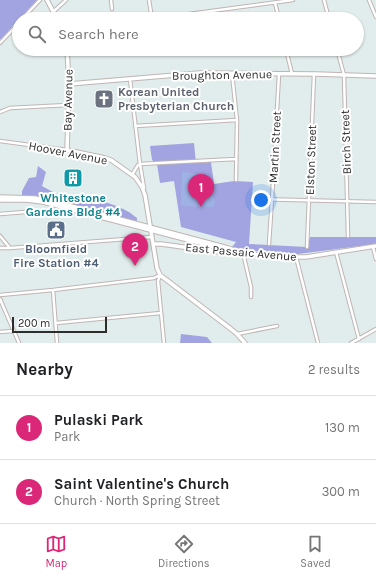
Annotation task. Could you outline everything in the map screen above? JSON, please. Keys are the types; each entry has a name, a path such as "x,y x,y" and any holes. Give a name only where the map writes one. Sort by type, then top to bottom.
{"street":[{"path":"29,12 40,0"},
{"path":"47,0 53,12 66,0"},
{"path":"111,0 112,9"},
{"path":"149,0 151,12"},
{"path":"255,0 256,5"},
{"path":"204,12 293,0"},
{"path":"324,0 327,12"},
{"path":"369,0 376,17"},
{"path":"275,3 277,12"},
{"path":"0,43 12,30"},
{"name":"Bay Avenue","path":"67,56 69,84 67,150"},
{"path":"288,56 292,74"},
{"name":"Birch Street","path":"339,56 344,75 348,236"},
{"name":"Broughton Avenue","path":"69,84 200,74 314,74 376,76"},
{"path":"232,74 237,120 236,180"},
{"name":"Martin Street","path":"269,244 279,74"},
{"name":"Elston Street","path":"308,247 314,74"},
{"path":"130,79 145,195"},
{"path":"0,112 10,108 68,105"},
{"path":"135,126 237,120"},
{"name":"Hoover Avenue","path":"0,141 67,150 108,159 132,175 140,183 145,195 157,268 160,275"},
{"path":"132,175 137,166 140,164 236,159"},
{"path":"0,199 26,197 43,199 229,251 243,253 252,287 251,297"},
{"path":"254,199 376,202"},
{"path":"0,214 25,212 30,209"},
{"path":"0,236 10,248"},
{"path":"0,248 152,238"},
{"name":"East Passaic Avenue","path":"153,244 275,257 296,257 374,247"},
{"path":"374,247 376,260"},
{"path":"336,252 359,338"},
{"path":"296,257 318,343"},
{"path":"0,295 151,278 160,275"},
{"path":"160,275 158,282 164,343"},
{"path":"160,275 237,334 245,343"},
{"path":"53,290 57,343"},
{"path":"0,299 19,343"},
{"path":"56,323 161,313"},
{"path":"237,334 278,326"},
{"path":"351,343 376,329"},
{"path":"0,332 14,331"}],"shaded area":[{"path":"0,0 37,0 26,12 12,12 12,27 0,40"},
{"path":"194,143 196,163 211,162 214,184 234,181 253,182 249,244 307,247 310,237 376,237 376,244 298,254 276,254 232,247 236,242 181,227 174,181 160,183 157,164 152,160 150,146"},
{"path":"38,166 46,172 42,186 64,198 87,198 123,209 137,218 137,222 58,201 36,196 22,195 22,191 29,178 36,177"},
{"path":"182,171 199,175 211,189 215,202 214,207 183,206 181,204"},
{"path":"181,334 207,337 212,343 180,343"}],"place":[{"name":"Korean United Presbyterian Church","path":"104,99"},
{"name":"Whitestone Gardens Bldg #4","path":"73,178"},
{"name":"Pulaski Park","path":"201,207"},
{"name":"Bloomfield Fire Station #4","path":"56,230"},
{"name":"Saint Valentine's Church","path":"135,266"}]}
